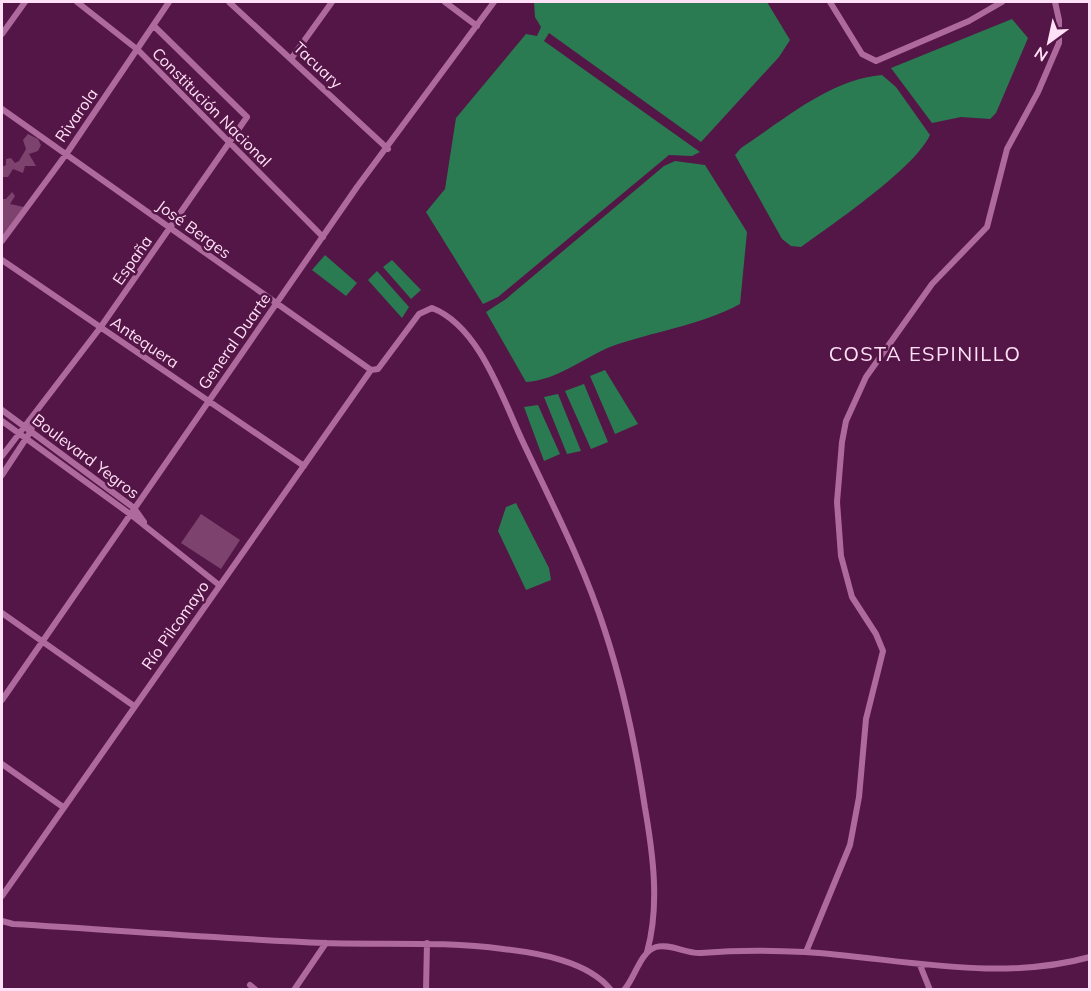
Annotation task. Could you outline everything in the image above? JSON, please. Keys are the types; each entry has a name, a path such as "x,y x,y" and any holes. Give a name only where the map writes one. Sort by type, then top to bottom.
{"street":[{"path":"2,34 25,2"},
{"name":"Constitución Nacional","path":"77,2 138,50 322,237"},
{"name":"Rivarola","path":"2,241 67,153 169,2"},
{"name":"Tacuary","path":"229,2 388,149"},
{"path":"291,59 332,2"},
{"path":"445,2 477,26"},
{"name":"General Duarte","path":"2,700 322,237 494,2"},
{"path":"830,2 862,54 876,62 969,21 1002,2"},
{"path":"806,952 850,845 859,797 867,719 883,651 876,634 852,597 840,556 837,502 846,421 866,377 932,284 987,227 1007,149 1038,92 1059,43 1059,20 1055,2"},
{"name":"España","path":"35,415 100,328 247,117 154,26"},
{"name":"José Berges","path":"2,109 371,370"},
{"name":"Antequera","path":"2,260 304,466"},
{"name":"Río Pilcomayo","path":"2,896 371,370 378,369 419,314 432,308 447,314 480,352 560,521 604,630 634,736 654,877 652,936 647,952"},
{"name":"Boulevard Yegros","path":"2,410 132,511 148,527 219,585"},
{"path":"2,456 23,425 35,415"},
{"path":"2,475 31,431 35,415"},
{"name":"Boulevard Yegros","path":"2,421 132,511"},
{"path":"2,613 134,706"},
{"path":"2,764 63,807"},
{"path":"2,921 14,924 326,943 428,944 505,949 565,962 601,977 610,989"},
{"path":"297,988 326,943"},
{"path":"426,990 428,944"},
{"path":"624,990 647,952 658,946 697,953 734,950 806,952 920,965 1007,968 1051,964 1089,957"},
{"path":"920,965 930,990"}],"shaded area":[{"path":"534,2 767,2 790,40 779,57 701,142 549,33 544,41 700,152 692,156 669,155 498,297 483,304 426,212 445,189 456,118 526,34 537,36 541,27 535,17"},
{"path":"1012,19 1028,38 996,113 990,119 961,117 932,123 891,68"},
{"path":"882,75 896,87 930,135 908,163 872,195 801,247 791,246 782,239 735,155 741,148 826,92 863,78"},
{"path":"28,134 38,139 41,145 38,151 29,154 36,166 25,166 23,173 13,169 8,177 2,177 2,167 6,165 6,159 11,158 15,163 19,161 26,149 23,140"},
{"path":"675,161 705,165 747,232 740,304 709,318 610,347 559,373 526,382 486,312 506,299 664,166"},
{"path":"12,192 15,196 10,204 24,207 12,227 2,237 2,199 6,199"},
{"path":"325,255 357,283 346,296 312,270"},
{"path":"392,260 421,290 411,299 383,267"},
{"path":"377,271 409,307 402,318 368,280"},
{"path":"605,370 638,424 615,434 590,376"},
{"path":"584,384 608,442 591,449 565,391"},
{"path":"558,394 581,451 567,454 544,397"},
{"path":"538,405 560,454 544,461 524,407"},
{"path":"516,503 549,568 551,580 526,590 498,531 506,507"},
{"path":"201,514 240,540 221,569 181,543"}],"district":[{"name":"COSTA ESPINILLO","path":"925,353"}]}
